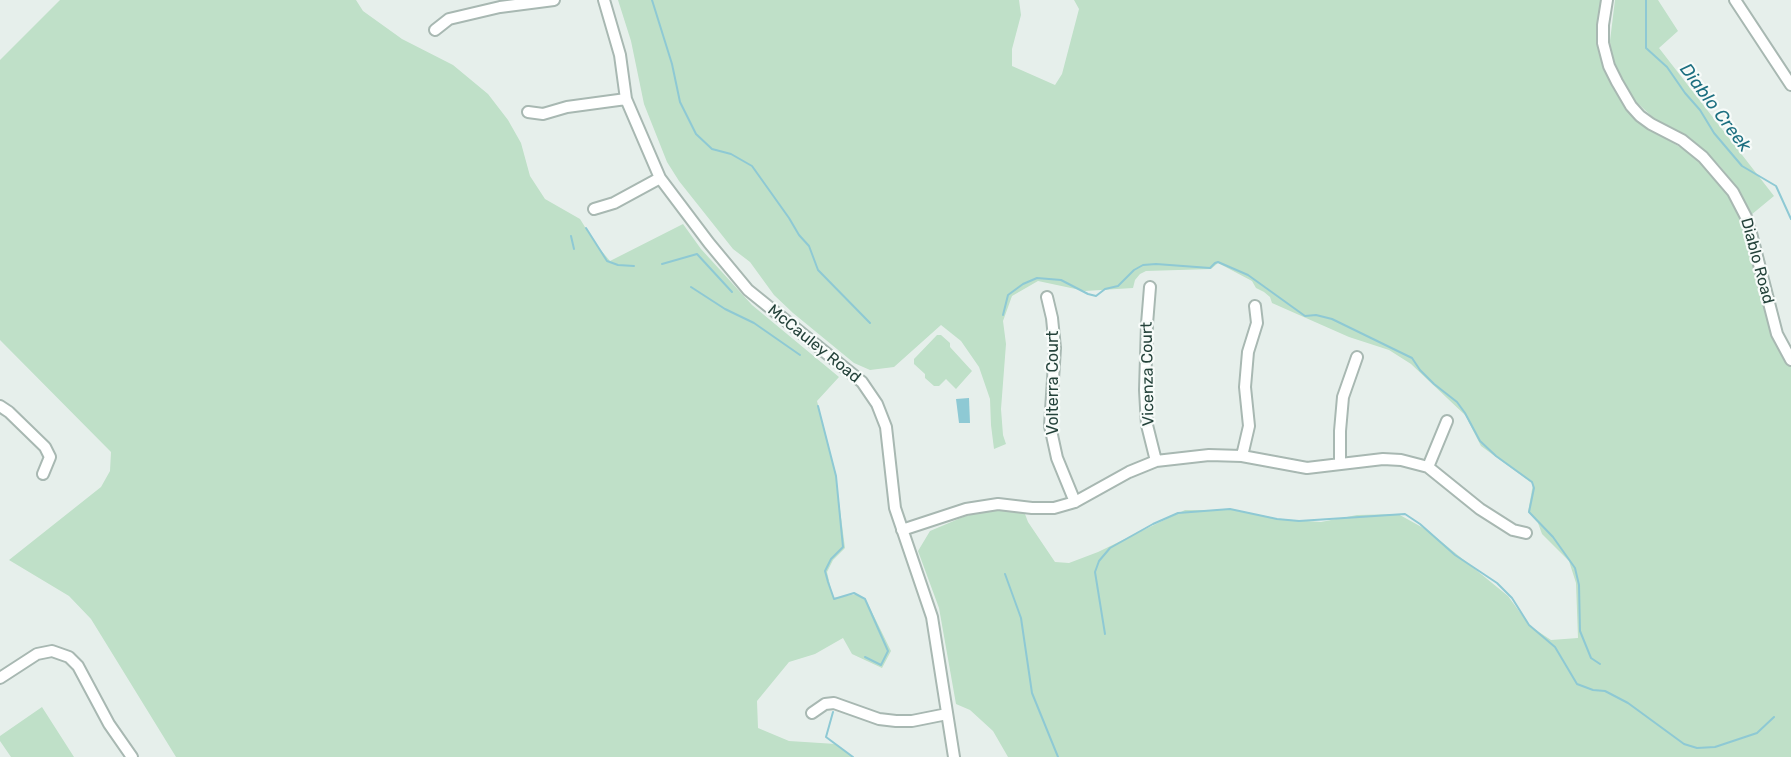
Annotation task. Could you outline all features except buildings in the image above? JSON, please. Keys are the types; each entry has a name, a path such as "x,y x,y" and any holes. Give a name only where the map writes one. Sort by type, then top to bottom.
{"street":[{"path":"435,30 449,19 500,7 554,0"},
{"name":"McCauley Road","path":"604,0 620,55 626,99 660,178 748,290 846,369 870,392 877,404 886,427 895,508 932,617 954,757"},
{"name":"Diablo Road","path":"1607,0 1603,25 1604,43 1609,66 1617,82 1631,106 1640,116 1694,149 1717,171 1733,192 1746,217 1751,233 1777,334 1791,360"},
{"path":"1734,0 1791,85"},
{"path":"528,112 543,114 567,106 626,99"},
{"path":"594,208 614,203 660,178"},
{"name":"Vicenza Court","path":"1150,287 1146,324 1145,390 1147,425 1156,461"},
{"name":"Volterra Court","path":"1047,297 1053,318 1055,348 1050,426 1057,458 1075,502"},
{"path":"1242,456 1249,426 1245,387 1248,352 1257,323 1255,306"},
{"path":"1340,464 1343,397 1357,357"},
{"path":"0,406 45,447 50,457 43,474"},
{"path":"1428,467 1447,421"},
{"path":"902,530 966,509 998,504 1054,508 1075,502 1129,472 1156,461 1209,455 1242,456 1307,468 1392,460 1428,467 1480,509 1513,530 1526,533"},
{"path":"0,678 38,654 52,651 69,657 78,666 109,724 132,757"},
{"path":"812,713 825,704 834,703 879,719 896,721 912,721 947,714"}],"green space":[{"path":"60,0 356,0 363,11 402,39 453,65 488,94 508,120 521,143 530,176 545,199 580,219 610,261 683,224 701,249 752,305 839,377 817,401 835,471 845,548 833,560 827,572 833,598 857,594 867,602 891,651 882,668 852,654 843,638 815,654 789,662 757,701 758,728 789,741 836,744 853,757 176,757 91,619 69,596 9,560 101,487 110,471 111,452 0,340 0,60"},
{"path":"618,0 1019,0 1021,15 1012,49 1012,66 1055,85 1062,74 1079,9 1074,0 1602,0 1599,39 1639,121 1692,155 1711,172 1740,216 1768,324 1778,347 1791,367 1791,757 1008,757 993,731 970,710 956,704 939,608 918,551 930,531 963,517 987,510 1010,510 1025,514 1055,562 1069,563 1098,552 1185,510 1234,510 1279,519 1321,522 1357,515 1398,514 1427,530 1508,596 1530,626 1551,640 1578,638 1576,583 1569,561 1542,534 1538,523 1528,512 1533,484 1481,446 1465,415 1411,364 1389,350 1349,337 1272,303 1270,297 1256,288 1252,281 1218,263 1211,269 1146,271 1135,280 1133,288 1085,291 1038,281 1012,296 1003,321 1006,344 1001,409 1006,444 994,449 990,399 979,367 961,341 941,325 894,367 870,370 854,363 793,313 774,295 750,262 733,249 679,181 667,162 644,104 631,41"},
{"path":"1615,0 1658,0 1678,31 1659,48 1774,196 1751,215 1740,191 1719,165 1700,147 1678,132 1660,124 1631,97 1617,72 1611,55 1610,41"},
{"path":"937,335 941,335 950,343 950,347 972,371 956,389 946,379 939,386 934,386 914,364 914,359"},
{"path":"42,707 74,757 11,757 0,741 0,736"}],"water":[{"path":"969,398 970,423 959,423 956,399"}],"waterway":[{"path":"652,0 672,64 680,102 696,134 712,149 731,154 752,166 809,246 818,270 870,323"},
{"name":"Diablo Creek","path":"1646,0 1646,48 1667,67 1700,110 1714,133 1742,166 1776,186 1791,219"},
{"path":"586,228 607,261 618,265 634,266"},
{"path":"571,236 574,249"},
{"path":"662,264 697,254 732,292"},
{"path":"1003,315 1008,295 1023,284 1037,278 1061,280 1096,296 1105,289 1118,286 1134,270 1143,265 1210,268 1218,262 1248,275 1305,316 1316,315 1332,319 1412,358 1434,384 1457,402 1480,441 1496,456 1532,482 1534,488 1529,512 1553,537 1575,568 1579,585 1580,631 1591,658 1600,664"},
{"path":"691,287 725,309 754,323 800,355"},
{"path":"818,406 836,476 843,547 831,559 825,571 828,582 834,599 854,593 865,599 888,651 881,665 865,657"},
{"path":"1105,634 1095,572 1099,561 1110,548 1178,513 1230,509 1299,521 1405,514 1455,555 1497,583 1512,598 1529,625 1555,647 1577,684 1593,690 1605,691 1628,703 1684,744 1697,748 1715,747 1757,733 1774,717"},
{"path":"1005,574 1021,618 1032,693 1058,757"},
{"path":"833,712 826,737 853,757"}]}
